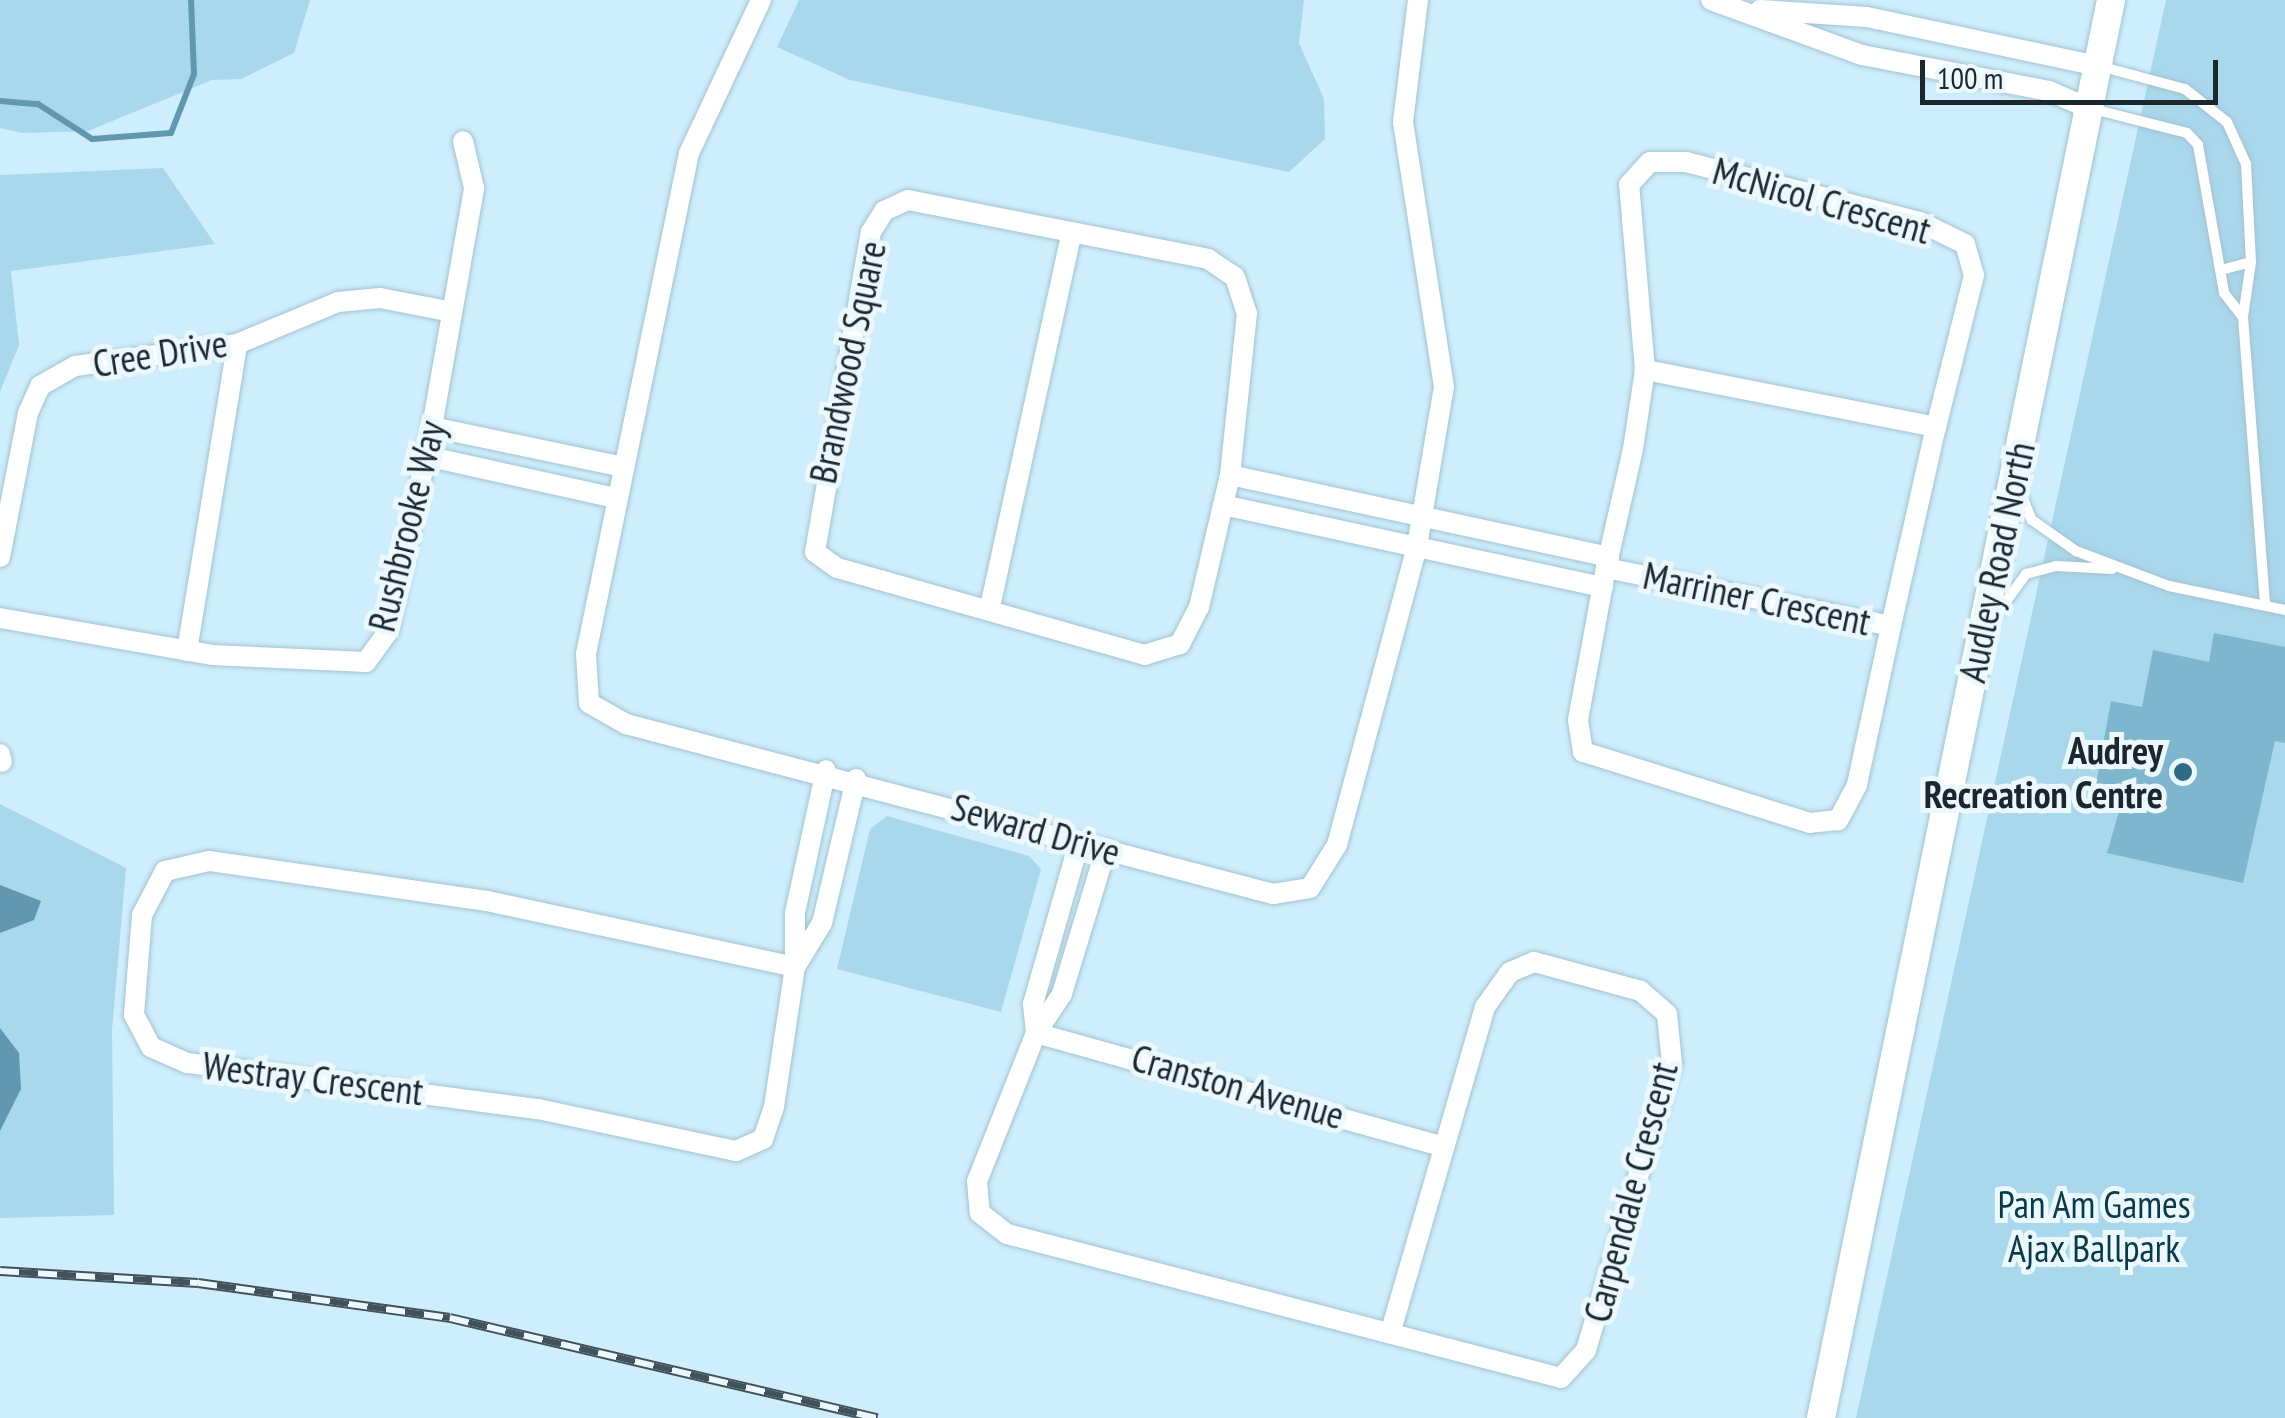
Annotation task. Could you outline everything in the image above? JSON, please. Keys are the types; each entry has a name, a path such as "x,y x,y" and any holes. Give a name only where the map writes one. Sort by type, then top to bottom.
{"street":[{"name":"Seward Drive","path":"761,0 689,153 586,654 589,703 626,724 826,770 1273,894 1310,888 1336,844 1417,546 1444,386 1402,122 1418,0"},
{"path":"1711,0 1862,55 2048,91 2088,108"},
{"name":"Audley Road North","path":"1821,1418 2111,0"},
{"path":"1738,9 1867,17 2098,66"},
{"name":"Rushbrooke Way","path":"0,618 187,651 366,662 388,630 432,426 474,188 463,141"},
{"name":"McNicol Crescent","path":"1606,570 1646,370 1629,185 1650,162 1686,162 1920,222 1965,244 1974,275 1891,626"},
{"name":"Brandwood Square","path":"908,200 1208,259 1235,277 1247,313 1230,476 1199,607 1180,644 1145,655 990,607 837,568 815,552 872,232 884,211 908,200"},
{"path":"990,607 1071,234"},
{"name":"Cree Drive","path":"0,556 40,386 75,366 237,344 338,302 380,298 452,312"},
{"path":"187,651 237,344"},
{"path":"1646,370 1936,427"},
{"path":"432,426 623,467"},
{"path":"426,456 616,498"},
{"name":"Marriner Crescent","path":"1230,476 1421,517 1606,570"},
{"name":"Marriner Crescent","path":"1223,505 1417,546 1606,570 1891,626 1858,785 1838,820 1810,823 1584,752 1578,720 1606,570"},
{"name":"Westray Crescent","path":"795,967 486,901 208,861 165,871 142,916 134,1016 151,1047 187,1063 407,1088 736,1151 764,1139 795,967 794,914 826,770"},
{"name":"Westray Crescent","path":"795,967 822,923 856,779"},
{"name":"Carpendale Crescent","path":"1036,1033 1034,1004 1078,842"},
{"name":"Carpendale Crescent","path":"1106,848 1062,994 1036,1033 977,1181 980,1213 1007,1234 1390,1333 1525,1373 1565,1374 1586,1350 1672,1064 1667,1014 1641,990 1534,962 1510,972 1485,1007 1440,1146 1390,1333"},
{"name":"Cranston Avenue","path":"1036,1033 1440,1146"}],"lane":[{"path":"2098,66 2185,89 2227,122 2251,184 2251,262 2242,316 2265,605"},
{"path":"2088,108 2187,134 2198,145 2221,270 2242,316"},
{"path":"2221,270 2251,262"},
{"path":"2014,476 2032,520 2053,539 2122,570"},
{"path":"1979,646 2026,574 2056,566 2122,570 2285,610"}],"green space":[{"path":"0,0 310,0 294,53 241,79 212,80 88,131 22,133 0,128"},
{"path":"799,0 1304,0 1299,43 1324,99 1325,139 1289,172 850,80 777,47"},
{"name":"Pan Am Games Ajax Ballpark","path":"2166,0 2285,0 2285,1418 1856,1418"},
{"path":"163,168 215,244 11,271 19,345 0,392 0,175"},
{"path":"0,804 126,868 112,1030 114,1215 0,1218"},
{"path":"887,816 1029,856 1041,869 1001,1012 837,969 870,829"}],"shaded area":[{"path":"0,885 41,901 34,920 0,933"},
{"path":"0,1028 19,1053 21,1089 0,1131"}],"building":[{"name":"Audrey Recreation Centre","path":"2214,633 2285,647 2285,743 2275,741 2243,883 2107,853 2120,808 2093,801 2111,701 2142,707 2153,650 2209,662"}],"waterway":[{"path":"0,101 38,104 92,139 171,133 194,74 191,0"}],"railway":[{"path":"0,1271 198,1283 450,1318 877,1418"}],"place":[{"name":"Audrey Recreation Centre","path":"2183,772"}]}
